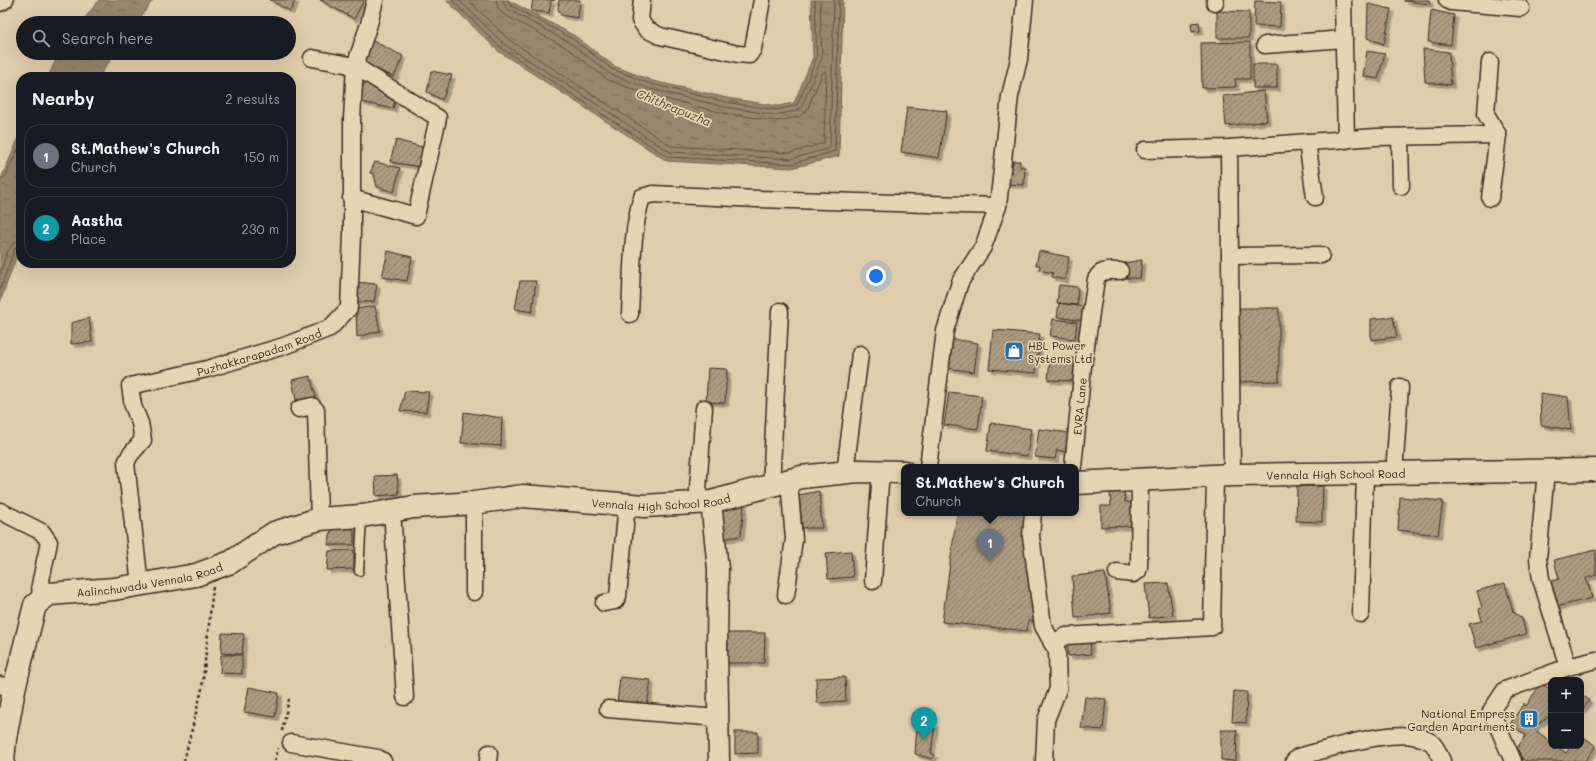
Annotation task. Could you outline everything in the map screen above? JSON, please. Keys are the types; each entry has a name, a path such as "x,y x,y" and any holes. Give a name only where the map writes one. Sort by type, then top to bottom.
{"main road":[{"name":"Vennala High School Road","path":"414,507 474,503 523,496 644,506 704,503 801,477 858,470 901,472"},
{"name":"Vennala High School Road","path":"1079,483 1224,476 1596,470"},
{"name":"Aalinchuvadu Vennala Road","path":"41,599 49,594 140,585 196,575 216,569 231,562 274,532 319,519 362,516 414,507"},
{"path":"3,761 7,687 35,605 41,599"}],"street":[{"path":"0,3 5,0"},
{"name":"Puzhakkarapadam Road","path":"140,585 126,463 130,455 143,440 140,423 133,406 130,386 207,369 284,346 330,328 349,308 352,234 352,126 355,66 369,24 375,0"},
{"path":"642,0 640,20 648,30 668,37 738,54 749,55 753,49 762,0"},
{"path":"928,464 945,331 960,282 983,247 998,206 1010,96 1019,59 1025,0"},
{"path":"1343,0 1346,140"},
{"path":"1447,0 1451,2 1521,8"},
{"path":"1265,45 1344,39"},
{"path":"312,58 355,66 438,118 416,216 351,198"},
{"path":"1490,62 1486,114 1498,135 1490,198"},
{"path":"1145,150 1229,148 1400,137 1498,135"},
{"path":"1400,137 1401,186"},
{"path":"1308,142 1314,197"},
{"path":"1052,643 1066,636 1212,627 1224,476 1230,256 1229,148"},
{"path":"630,314 633,259 639,207 642,197 653,194 757,199 998,206"},
{"path":"1230,256 1321,255"},
{"name":"EVRA Lane","path":"1073,464 1083,366 1096,279 1099,274 1104,271 1120,271"},
{"path":"780,311 780,483 794,539 786,595"},
{"path":"845,472 860,354"},
{"path":"1394,474 1400,387"},
{"path":"299,409 312,406 316,410 319,519"},
{"path":"704,408 704,503 718,569 719,761"},
{"path":"873,581 881,471"},
{"path":"1546,471 1538,559 1541,579 1568,667"},
{"path":"1362,614 1365,474"},
{"path":"1117,572 1133,574 1138,571 1139,567 1140,479"},
{"path":"474,503 474,592"},
{"path":"604,603 615,601 618,596 626,505"},
{"path":"0,511 42,532 49,542 40,585 41,599"},
{"path":"392,511 405,698"},
{"path":"1032,516 1031,536 1043,626 1057,651 1058,690 1046,720 1044,761"},
{"path":"1513,761 1490,711 1505,690 1568,667 1596,660"},
{"path":"608,710 718,718"},
{"path":"1294,761 1298,757 1350,744 1388,736 1406,735 1419,737 1430,741 1442,761"},
{"path":"283,740 378,758 383,761"}],"lane":[{"path":"359,571 362,516"}],"path":[{"path":"184,761 202,689 216,569"},
{"path":"275,761 283,740 289,698"}],"water":[{"path":"99,0 153,0 141,16 86,16"},
{"name":"Chithrapuzha","path":"446,0 508,0 575,36 614,66 653,81 727,98 777,106 794,103 813,57 811,0 843,0 839,156 792,168 667,161 498,51"},
{"path":"56,60 110,60 102,72 50,72"},
{"path":"16,144 16,259 0,302 0,181"}],"building":[{"path":"270,0 296,0 290,11"},
{"path":"320,0 364,0 354,19"},
{"path":"533,0 555,0 551,1 549,13 531,11"},
{"path":"559,0 580,0 578,18 561,15 558,9"},
{"path":"1429,0 1430,4 1404,1"},
{"path":"1255,1 1281,2 1280,27 1254,26"},
{"path":"1368,4 1391,9 1384,44 1367,38"},
{"path":"1431,10 1454,15 1451,45 1428,42"},
{"path":"1217,11 1249,12 1249,38 1217,38"},
{"path":"1199,22 1200,31 1192,32 1191,23"},
{"path":"373,41 403,56 394,77 362,63"},
{"path":"1250,42 1250,79 1235,79 1236,87 1202,88 1201,43"},
{"path":"1423,49 1449,52 1451,85 1425,82"},
{"path":"1367,51 1385,54 1378,79 1363,76"},
{"path":"1253,64 1277,64 1277,88 1253,88"},
{"path":"431,71 452,75 442,100 427,92"},
{"path":"365,82 381,84 396,96 393,109 361,102 362,88"},
{"path":"1264,91 1267,121 1226,126 1223,96"},
{"path":"907,107 947,111 939,158 901,152"},
{"path":"396,140 426,148 420,167 390,162"},
{"path":"1013,161 1020,161 1020,167 1025,167 1024,185 1006,184 1008,172 1012,172"},
{"path":"375,162 400,168 394,192 377,187 374,174 370,173"},
{"path":"388,251 412,257 407,281 382,277"},
{"path":"1039,251 1069,257 1065,280 1052,277 1053,273 1039,270 1040,265 1036,265"},
{"path":"1142,260 1140,278 1124,278 1124,263"},
{"path":"520,281 536,281 532,312 515,309"},
{"path":"356,282 377,284 374,302 354,302"},
{"path":"1059,285 1078,287 1077,305 1057,303"},
{"path":"1059,303 1085,307 1084,321 1057,317"},
{"path":"375,306 380,331 357,337 356,309"},
{"path":"1234,308 1279,308 1279,381 1235,382"},
{"path":"1393,317 1397,337 1371,340 1371,319"},
{"path":"89,318 92,342 71,344 71,323"},
{"path":"1053,319 1077,322 1075,339 1050,336"},
{"name":"HBL Power Systems Ltd","path":"993,330 1040,334 1036,373 989,369"},
{"path":"952,339 978,343 974,372 947,368"},
{"path":"1050,358 1076,358 1076,381 1048,380"},
{"path":"708,368 727,369 725,403 706,402"},
{"path":"310,376 316,397 296,400 292,380"},
{"path":"405,391 429,392 426,412 400,411"},
{"path":"949,392 982,396 978,429 944,425"},
{"path":"1540,393 1568,397 1571,430 1541,425"},
{"path":"464,412 502,418 501,446 461,443"},
{"path":"991,423 1031,429 1027,456 987,451"},
{"path":"1039,429 1070,433 1067,452 1057,450 1055,459 1035,457"},
{"path":"397,475 399,494 376,496 375,476"},
{"path":"1297,486 1323,486 1322,522 1296,521"},
{"path":"819,491 822,528 802,528 799,495"},
{"path":"1110,492 1124,492 1125,502 1132,502 1133,526 1101,527 1101,506 1111,506"},
{"path":"1400,497 1443,501 1438,535 1398,530"},
{"path":"744,502 741,536 722,539 716,506"},
{"path":"957,516 1028,516 1036,621 1028,621 1027,631 942,622"},
{"path":"354,525 354,545 328,545 332,526"},
{"path":"354,550 354,569 327,570 329,551"},
{"path":"1596,550 1596,575 1586,578 1592,598 1556,607 1549,582 1559,579 1554,560"},
{"path":"851,551 853,577 828,579 826,553"},
{"path":"1105,573 1111,613 1075,618 1072,576"},
{"path":"1168,583 1173,615 1149,618 1145,584"},
{"path":"1505,583 1513,612 1522,618 1526,634 1476,648 1469,624 1482,621 1479,609 1482,608 1477,591"},
{"path":"222,633 244,634 242,654 221,653"},
{"path":"722,633 765,633 764,663 721,663"},
{"path":"1090,636 1091,654 1068,656 1067,638"},
{"path":"221,655 242,655 242,674 220,673"},
{"path":"620,677 651,680 647,706 617,704"},
{"path":"845,677 846,701 817,703 816,678"},
{"name":"National Empress Garden Apartments","path":"1541,683 1548,688 1548,717 1533,728 1548,740 1548,749 1561,749 1566,753 1569,749 1584,749 1584,737 1596,746 1585,761 1526,761 1514,753 1526,735 1510,724 1524,703 1526,706"},
{"path":"249,687 279,693 275,717 244,712"},
{"path":"1234,691 1247,692 1246,723 1232,722"},
{"path":"1584,696 1589,700 1584,708"},
{"path":"1085,697 1106,699 1103,730 1081,728"},
{"path":"935,724 931,753 935,755 932,759 915,754 917,726"},
{"path":"1221,730 1237,730 1236,761 1221,760"},
{"path":"735,732 758,732 758,753 735,754"}],"place":[{"name":"HBL Power Systems Ltd","path":"1014,351"},
{"name":"St.Mathew's Church","path":"990,562"},
{"name":"National Empress Garden Apartments","path":"1529,719"},
{"name":"Aastha","path":"924,740"}]}
